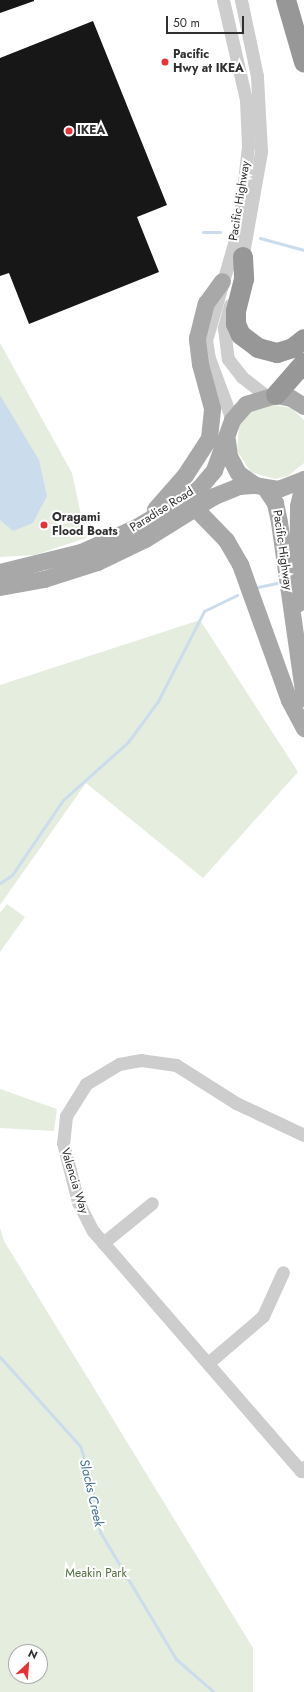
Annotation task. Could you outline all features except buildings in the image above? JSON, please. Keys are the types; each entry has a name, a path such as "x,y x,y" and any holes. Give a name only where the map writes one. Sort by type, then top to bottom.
{"highway":[{"path":"286,0 304,62"},
{"path":"243,257 244,279 236,311 236,324 241,335 258,348 277,353 293,348 304,339"},
{"path":"288,399 304,363"}],"main road":[{"path":"136,527 177,485 209,438 212,408 200,364 197,338 206,304 222,281"},
{"path":"260,487 238,473 229,456 229,428 246,404 288,399"},
{"name":"Paradise Road","path":"5,579 82,552 136,527 184,498 208,478 220,460 229,428"},
{"name":"Paradise Road","path":"5,579 97,562 145,539 230,488 292,486 304,479"},
{"name":"Pacific Highway","path":"304,479 298,506 298,590 294,614 304,698"},
{"name":"Pacific Highway","path":"260,487 275,503 289,603 294,614"},
{"path":"195,508 226,540 240,564 289,700 304,728"}],"street":[{"name":"Pacific Highway","path":"223,0 243,85 248,126 239,226 206,340 209,358 229,428"},
{"name":"Pacific Highway","path":"241,0 257,76 261,151 243,257 224,328 226,350 233,368 288,399"},
{"name":"Valencia Way","path":"302,1469 103,1243 85,1220 78,1202 62,1143 66,1116 86,1084 101,1072 119,1064 141,1060 176,1065 236,1103 304,1135"},
{"path":"103,1243 152,1203"},
{"path":"208,1363 263,1316 275,1295 283,1272"}],"green space":[{"path":"0,343 72,473 86,538 35,555 0,557"},
{"path":"268,404 291,408 304,420 304,463 288,476 275,479 251,472 237,451 239,426 246,415"},
{"path":"200,620 298,772 203,878 86,783 0,905 0,685"},
{"path":"7,904 25,917 0,952 0,913"},
{"path":"0,1089 57,1109 54,1131 0,1128"},
{"name":"Meakin Park","path":"0,1228 4,1241 253,1648 253,1692 0,1692"}],"water":[{"path":"0,395 39,460 47,496 33,523 13,531 0,520"}],"waterway":[{"path":"203,232 220,232"},
{"path":"260,238 304,250"},
{"path":"258,587 277,583"},
{"path":"0,883 12,875 63,800 128,742 158,701 204,611 237,595"},
{"name":"Slacks Creek","path":"0,1357 80,1446 89,1472 100,1532 176,1659 214,1692"}],"place":[{"name":"Pacific Hwy at IKEA","path":"165,62"},
{"name":"IKEA","path":"69,131"},
{"name":"Oragami Flood Boats","path":"44,525"}]}
